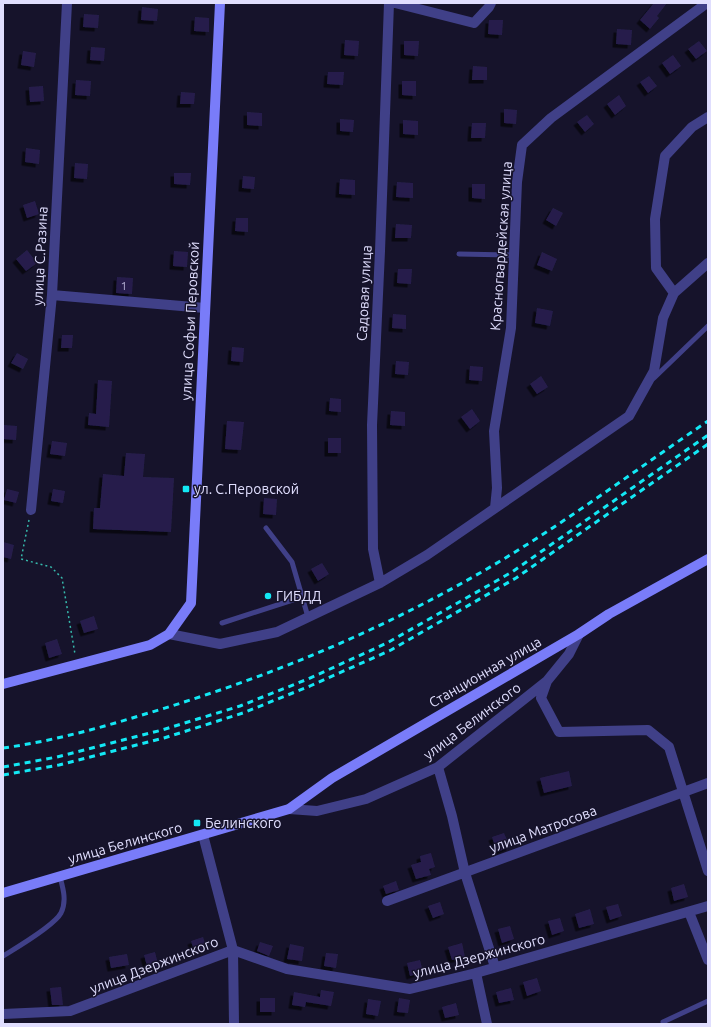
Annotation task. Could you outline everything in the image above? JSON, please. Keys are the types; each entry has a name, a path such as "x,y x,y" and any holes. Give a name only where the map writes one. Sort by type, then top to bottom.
{"main road":[{"name":"улица Софьи Перовской","path":"169,634 191,603 220,3"},
{"name":"Станционная улица","path":"279,813 289,809 332,778 579,634 609,614 708,559"},
{"path":"3,684 150,645 169,634"},
{"name":"улица Белинского","path":"3,893 279,813"}],"street":[{"name":"улица С.Разина","path":"31,510 52,296 67,3"},
{"name":"Садовая улица","path":"380,583 373,549 372,425 380,251 388,3"},
{"path":"395,3 474,23 491,3"},
{"name":"Красногвардейская улица","path":"495,508 497,488 494,431 511,328 517,182 522,146 551,118 707,3"},
{"path":"674,293 656,268 655,219 665,156 692,127 708,118"},
{"path":"169,634 220,644 277,632 380,583 427,555 629,416 654,371 663,318 674,293 708,263"},
{"path":"52,296 205,308"},
{"name":"улица Белинского","path":"289,809 317,811 366,799 438,767 547,681 569,654 579,634"},
{"path":"547,681 541,698 559,732 648,730 669,747 708,871"},
{"path":"438,767 452,816 465,873 495,967"},
{"name":"улица Матросова","path":"388,901 708,783"},
{"path":"204,835 233,950 234,1024"},
{"name":"улица Дзержинского","path":"3,1014 70,1012 233,950 287,969 410,989 476,973 708,906"},
{"path":"689,912 708,960"},
{"path":"476,973 487,1024"}],"lane":[{"path":"459,254 514,255"},
{"path":"646,386 708,326"},
{"path":"266,528 292,562 308,617"},
{"path":"222,623 302,596"},
{"path":"3,956 37,935 61,914 65,896 60,877"},
{"path":"663,1022 708,1001"}],"path":[{"path":"31,510 21,559 51,567 62,578 77,664"}],"building":[{"path":"654,3 667,3 657,16 659,18 650,29 640,20"},
{"path":"142,7 158,9 157,21 141,20"},
{"path":"84,14 99,15 98,28 83,27"},
{"path":"195,17 209,18 209,32 194,31"},
{"path":"489,20 503,20 502,35 488,34"},
{"path":"617,29 632,30 631,45 616,44"},
{"path":"345,40 359,41 358,56 344,55"},
{"path":"404,41 419,41 418,56 404,55"},
{"path":"699,41 707,51 696,59 688,49"},
{"path":"91,47 105,48 104,61 90,60"},
{"path":"23,51 36,53 34,67 21,65"},
{"path":"673,55 681,66 670,74 662,63"},
{"path":"473,66 487,67 487,80 472,80"},
{"path":"328,72 344,72 343,85 327,84"},
{"path":"649,76 657,86 648,93 640,82"},
{"path":"76,80 91,81 90,96 75,95"},
{"path":"402,81 416,81 416,96 402,95"},
{"path":"43,86 44,101 30,102 29,87"},
{"path":"181,92 195,93 194,104 180,104"},
{"path":"619,95 626,106 615,115 607,104"},
{"path":"504,109 517,110 516,124 504,123"},
{"path":"247,112 262,113 262,126 247,125"},
{"path":"587,115 594,124 585,132 577,122"},
{"path":"340,119 354,120 353,132 340,131"},
{"path":"403,120 418,121 418,135 403,134"},
{"path":"472,123 486,123 485,138 471,138"},
{"path":"26,148 40,150 39,164 25,162"},
{"path":"75,163 88,164 87,179 74,178"},
{"path":"174,173 191,173 190,185 174,184"},
{"path":"243,176 255,177 254,189 242,188"},
{"path":"340,179 355,180 355,195 339,194"},
{"path":"397,182 413,183 413,198 396,197"},
{"path":"472,184 485,184 485,199 472,198"},
{"path":"35,201 39,214 27,218 23,205"},
{"path":"553,208 563,213 556,226 546,220"},
{"path":"236,218 248,218 248,232 235,231"},
{"path":"396,224 412,225 411,238 395,238"},
{"path":"27,250 37,263 26,271 16,259"},
{"path":"174,251 188,252 187,267 173,266"},
{"path":"542,252 557,259 552,271 537,265"},
{"path":"398,269 412,269 411,284 397,283"},
{"path":"117,277 133,278 132,294 116,293"},
{"path":"537,308 553,311 550,326 535,323"},
{"path":"393,314 406,315 406,329 392,328"},
{"path":"62,335 73,335 72,348 61,348"},
{"path":"232,347 244,348 243,362 231,361"},
{"path":"17,353 28,359 23,369 11,363"},
{"path":"396,361 409,362 408,375 395,374"},
{"path":"470,366 483,367 482,381 469,380"},
{"path":"541,376 548,387 537,394 530,384"},
{"path":"98,380 112,381 109,427 88,425 89,413 96,414"},
{"path":"330,398 341,399 341,412 329,411"},
{"path":"472,409 480,421 470,429 461,417"},
{"path":"391,411 405,412 405,426 390,425"},
{"path":"227,421 244,422 241,450 225,449"},
{"path":"4,425 17,426 16,440 3,439"},
{"path":"328,438 341,438 341,453 328,453"},
{"path":"52,441 67,443 65,456 50,454"},
{"path":"126,453 145,454 143,477 174,478 171,532 93,529 94,508 100,508 103,474 124,476"},
{"path":"7,489 19,492 16,503 4,500"},
{"path":"53,489 65,491 63,503 51,501"},
{"path":"264,498 277,499 276,515 263,514"},
{"path":"3,542 14,545 11,559 3,557"},
{"path":"322,563 329,574 318,581 311,569"},
{"path":"94,616 98,629 84,633 80,621"},
{"path":"57,639 62,654 49,658 45,643"},
{"path":"569,771 572,786 544,793 540,778"},
{"path":"504,833 510,847 497,852 492,837"},
{"path":"431,853 435,867 429,869 431,875 416,879 411,865 421,862 420,856"},
{"path":"396,881 399,890 386,894 383,886"},
{"path":"684,884 688,897 674,901 671,888"},
{"path":"440,902 444,914 433,918 428,906"},
{"path":"618,904 622,916 610,920 606,907"},
{"path":"590,909 594,924 579,928 575,914"},
{"path":"560,918 564,931 552,935 548,921"},
{"path":"510,926 514,939 502,943 498,929"},
{"path":"203,937 207,949 195,953 191,941"},
{"path":"260,942 273,946 269,956 257,951"},
{"path":"462,943 465,957 452,960 448,947"},
{"path":"290,944 304,947 302,961 287,959"},
{"path":"155,952 159,968 148,970 144,955"},
{"path":"326,953 338,954 336,968 324,966"},
{"path":"127,954 129,965 111,968 109,957"},
{"path":"420,960 423,972 410,976 407,963"},
{"path":"537,978 541,991 527,996 523,982"},
{"path":"61,987 63,1005 52,1005 50,988"},
{"path":"511,988 514,1000 499,1003 496,992"},
{"path":"321,990 334,992 331,1006 306,1002 305,1007 292,1005 294,992 320,997"},
{"path":"260,998 275,998 275,1012 260,1012"},
{"path":"399,998 410,1000 408,1013 397,1012"},
{"path":"368,999 381,1001 378,1016 366,1014"},
{"path":"456,1003 459,1015 445,1018 442,1007"}],"railway":[{"path":"3,748 41,742 134,718 243,682 332,647 418,606 502,560 580,509 708,421"},
{"path":"3,767 57,757 162,730 240,706 308,679 387,643 512,572 708,435"},
{"path":"3,775 59,765 164,738 243,713 310,686 391,650 516,578 708,444"}],"place":[{"name":"ул. С.Перовской","path":"186,489"},
{"name":"ГИБДД","path":"268,596"},
{"name":"Белинского","path":"197,823"}]}
